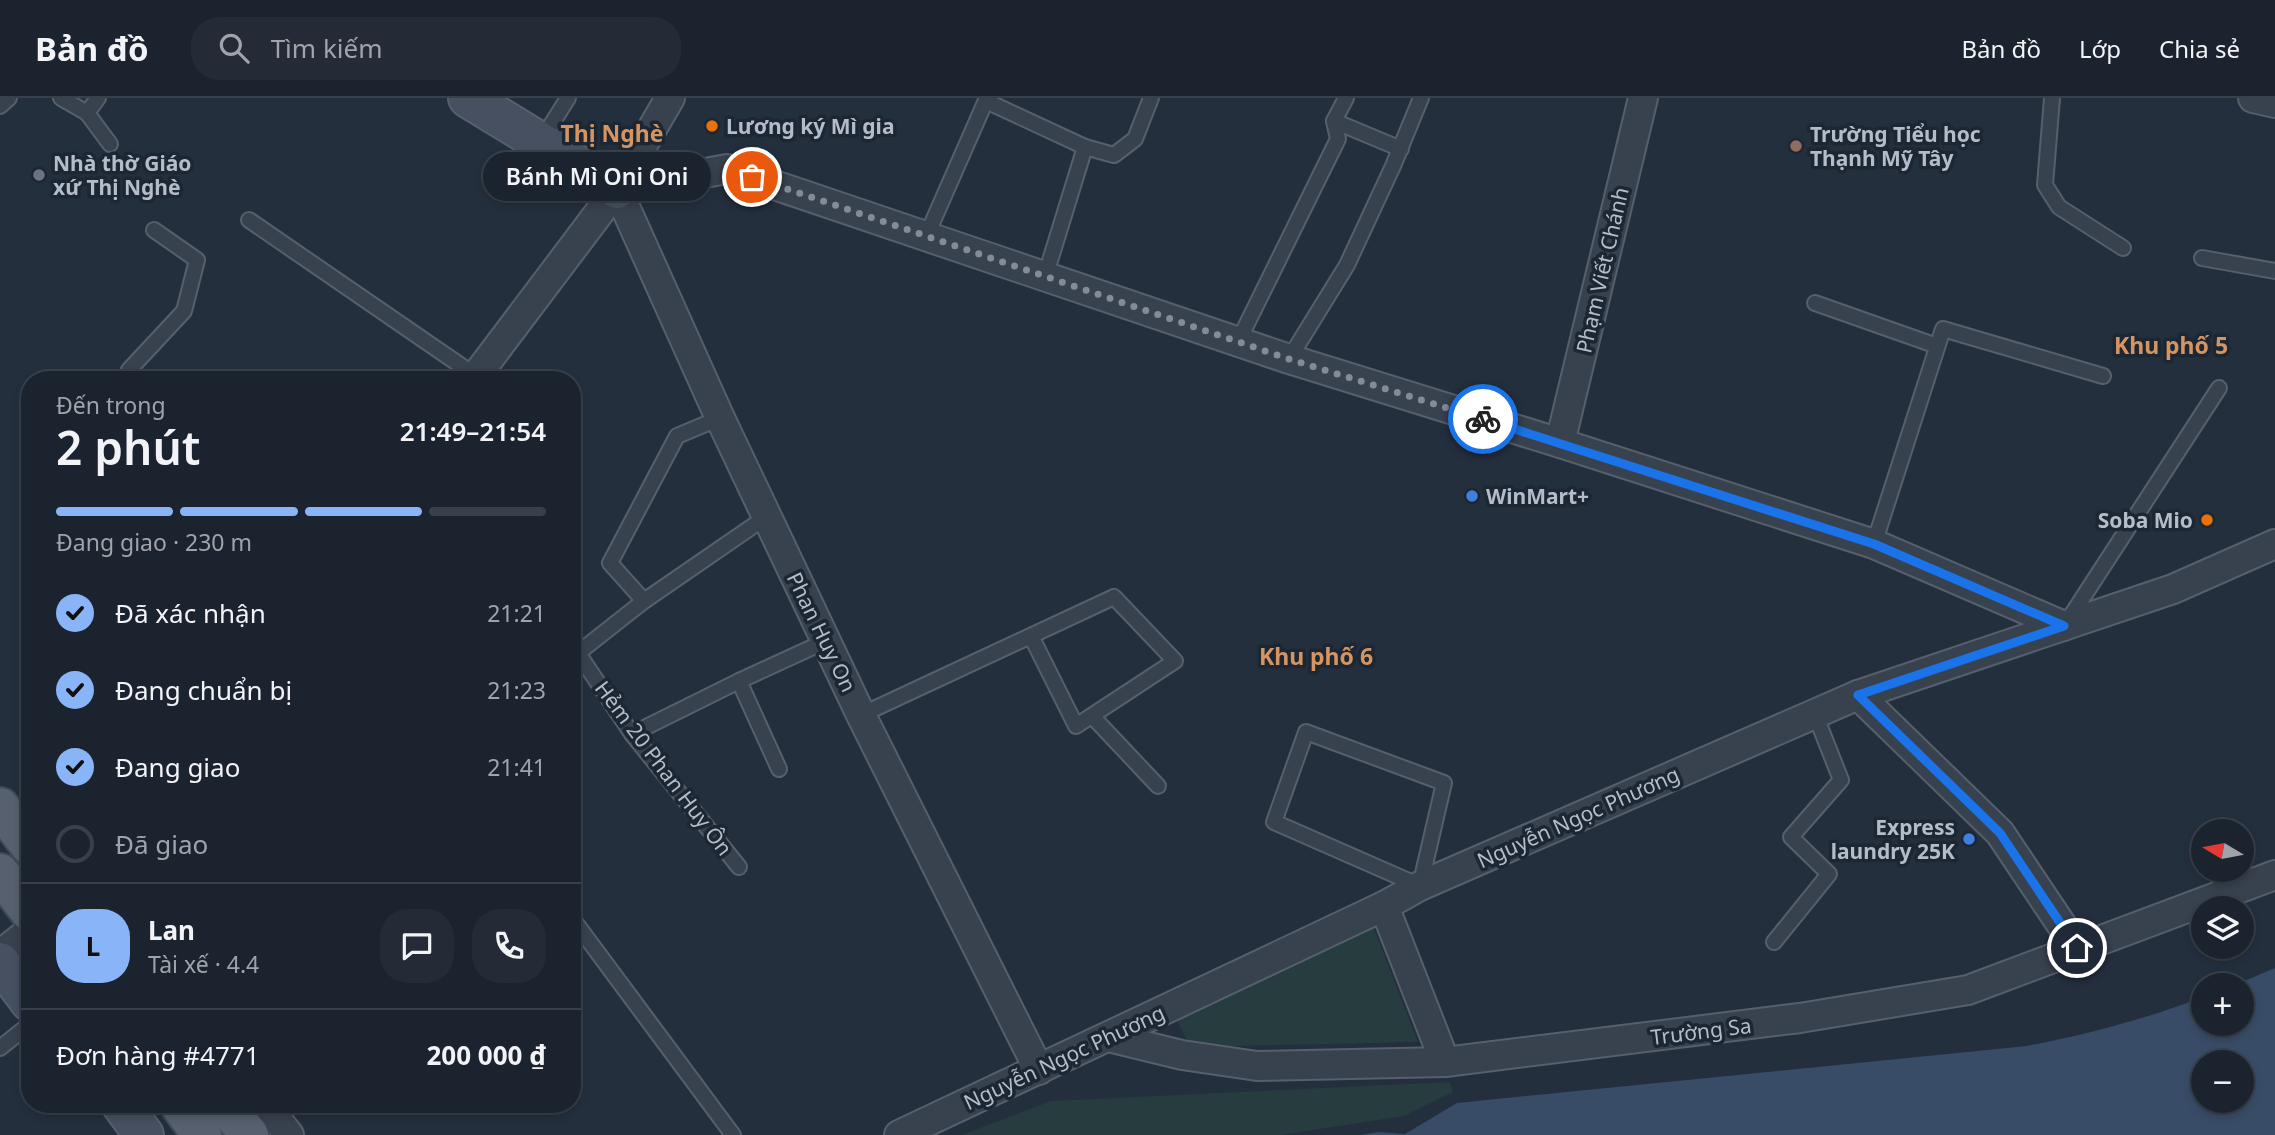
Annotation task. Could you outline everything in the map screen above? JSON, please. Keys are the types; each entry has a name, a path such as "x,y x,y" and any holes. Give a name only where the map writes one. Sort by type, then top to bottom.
{"main road":[{"path":"0,807 21,834"},
{"path":"0,873 21,900"},
{"path":"185,1113 202,1135"},
{"path":"232,1113 248,1135"}],"street":[{"path":"468,98 617,189 727,169 1289,359 1874,544 2064,626"},
{"path":"479,371 617,189 670,98"},
{"name":"Phạm Viết Chánh","path":"1560,443 1643,98"},
{"path":"2253,98 2275,103"},
{"name":"Phan Huy On","path":"617,189 766,517 861,715 1039,1070"},
{"name":"Nguyễn Ngọc Phương","path":"899,1135 1384,906 1420,886 1858,695 2173,589 2275,544"},
{"path":"1858,695 2000,833 2077,948"},
{"name":"Trường Sa","path":"1108,1037 1182,1055 1257,1066 1445,1062 1800,1018 1968,990 2275,875"},
{"path":"1384,906 1445,1062"},
{"path":"0,955 21,938"},
{"path":"0,962 21,990"},
{"path":"100,1113 116,1135"},
{"path":"128,1113 144,1135"},
{"path":"272,1113 289,1135"}],"lane":[{"path":"0,106 9,98"},
{"path":"61,98 88,113 110,144"},
{"path":"88,113 97,98"},
{"path":"540,142 568,98"},
{"path":"926,237 987,99 1084,146 1114,155 1135,139 1151,98"},
{"path":"1238,342 1338,139 1334,121 1346,98"},
{"path":"1289,359 1347,265 1401,149 1421,98"},
{"path":"2052,98 2045,186 2059,208 2123,248"},
{"path":"1334,121 1401,149"},
{"path":"1045,277 1084,146"},
{"path":"249,220 464,371"},
{"path":"131,371 184,311 197,260 154,230"},
{"path":"2202,258 2275,271"},
{"path":"1815,303 1937,345"},
{"path":"1874,544 1943,329 2103,376"},
{"path":"2064,626 2219,388"},
{"path":"644,601 610,563 677,436 720,418"},
{"name":"Hẻm 20 Phan Huy Ôn","path":"581,646 766,517"},
{"path":"861,715 1114,597 1175,661 1076,726 1031,636"},
{"path":"632,734 826,641"},
{"name":"Hẻm 20 Phan Huy Ôn","path":"581,659 632,734 739,867"},
{"path":"739,681 779,769"},
{"path":"1774,942 1829,874 1791,837 1841,780 1815,714"},
{"path":"1092,716 1158,786"},
{"path":"1306,732 1444,783 1420,886 1274,822 1306,732"},
{"path":"581,930 733,1135"},
{"path":"0,1048 21,1031"}],"green space":[{"path":"1373,926 1418,1042 1190,1047 1176,1018"},
{"path":"1450,1082 1453,1092 1404,1116 1280,1135 962,1135 1051,1101"}],"water":[{"path":"2275,968 2275,1135 1361,1135 1378,1132 1405,1134 1457,1103 2027,1046 2160,1012 2191,1001 2191,1036 2254,1036 2254,977"}],"way so far":[{"path":"752,177 1289,359 1483,419"}],"place":[{"name":"Lương ký Mì gia","path":"712,126"},
{"name":"Trường Tiểu học Thạnh Mỹ Tây","path":"1796,146"},
{"name":"Nhà thờ Giáo xứ Thị Nghè","path":"39,175"},
{"name":"Bánh Mì Oni Oni","path":"752,177"},
{"name":"WinMart+","path":"1472,496"},
{"name":"Soba Mio","path":"2207,520"},
{"name":"Express laundry 25K","path":"1969,839"}],"district":[{"name":"Thị Nghè","path":"612,133"},
{"name":"Khu phố 5","path":"2171,345"},
{"name":"Khu phố 6","path":"1316,656"}],"route":[{"path":"1483,419 1874,544 2064,626 1858,695 2000,833 2077,948"}]}
